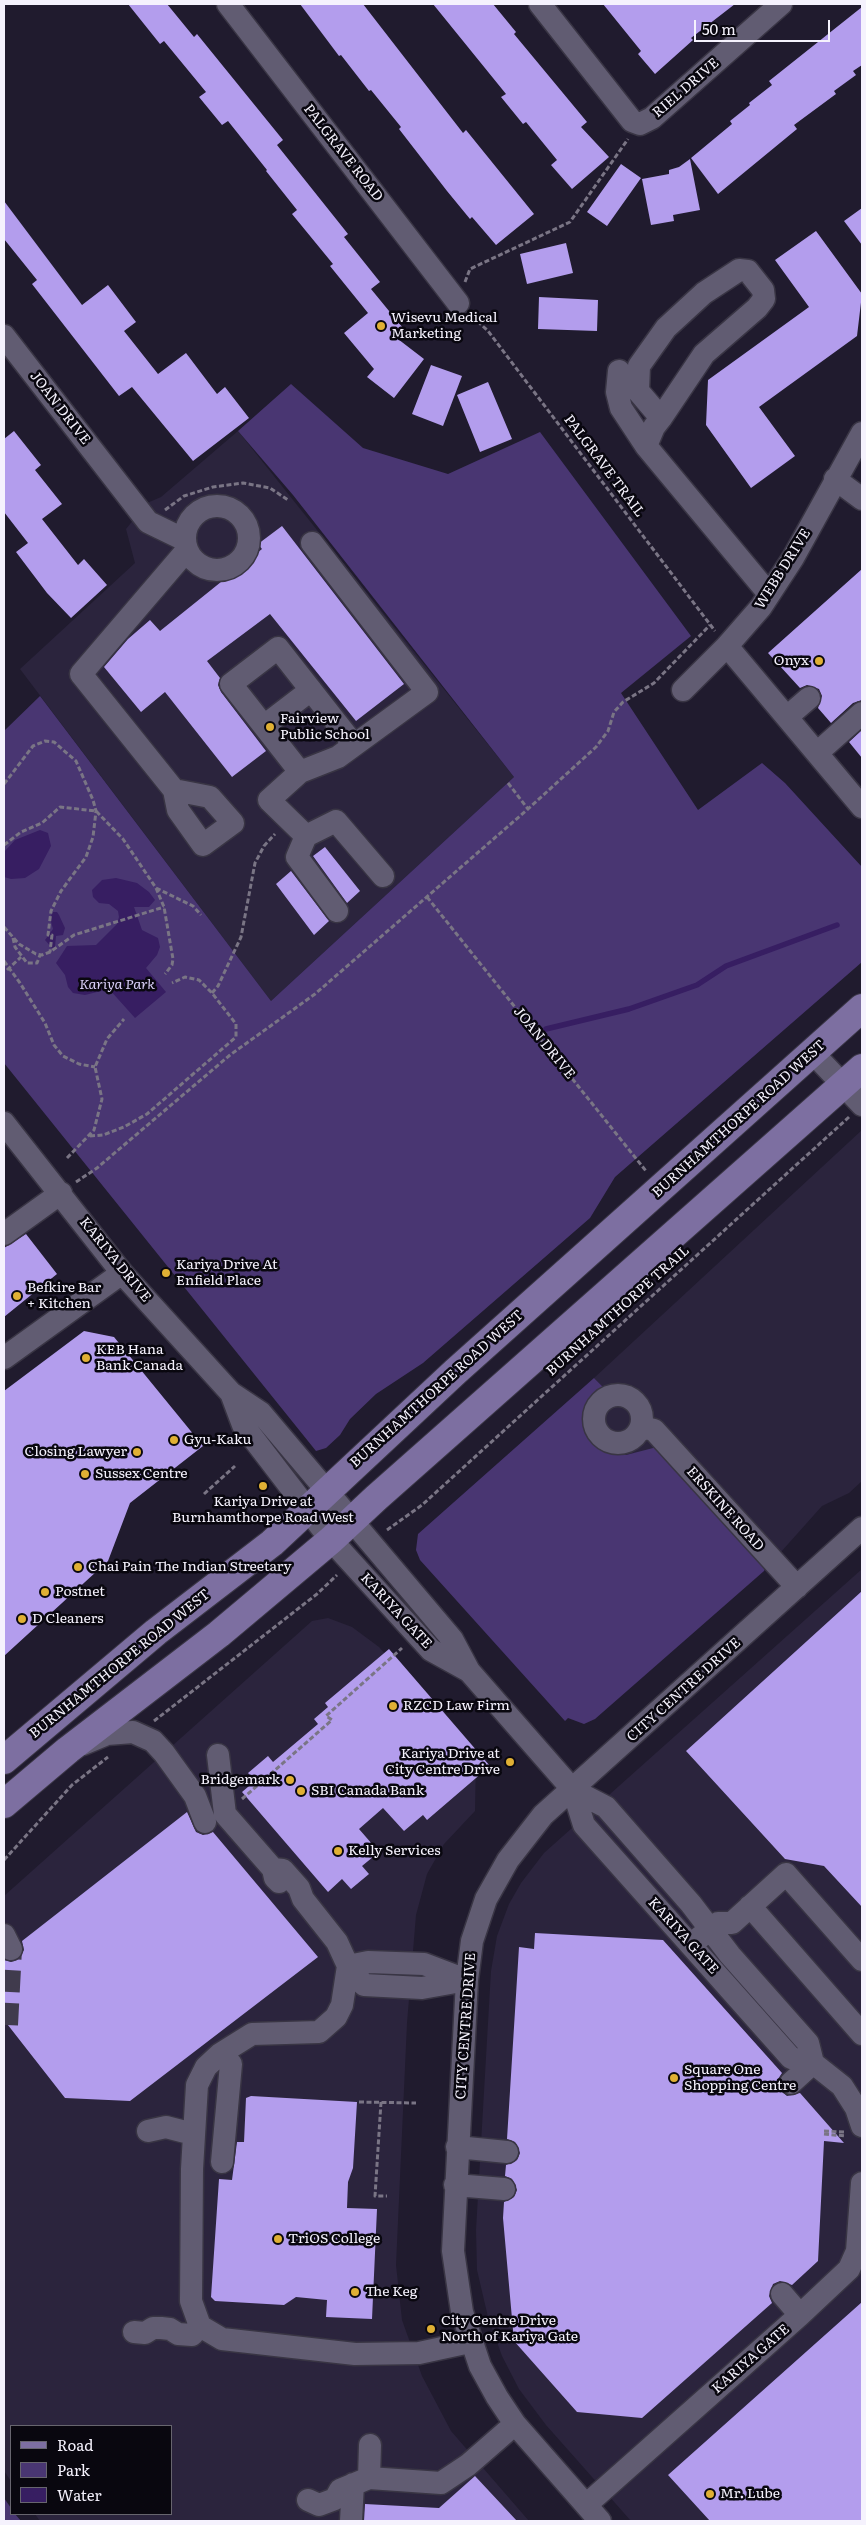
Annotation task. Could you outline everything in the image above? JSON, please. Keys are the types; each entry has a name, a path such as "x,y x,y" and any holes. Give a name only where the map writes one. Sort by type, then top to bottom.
{"main road":[{"name":"BURNHAMTHORPE ROAD WEST","path":"7,1749 272,1542 455,1372 862,1008"},
{"path":"4,1804 68,1750 219,1634 332,1540 853,1076"}],"street":[{"name":"PALGRAVE ROAD","path":"228,4 458,303"},
{"path":"540,4 632,121"},
{"name":"RIEL DRIVE","path":"632,121 640,124 652,118 781,4"},
{"path":"646,446 660,418 704,354 757,308 764,299 763,290 748,271 738,270 704,293 666,328 639,366 638,391 660,418"},
{"name":"JOAN DRIVE","path":"4,336 148,522"},
{"path":"619,371 617,392 620,408 646,446 769,594"},
{"name":"WEBB DRIVE","path":"683,690 727,646 769,594 793,558 862,433"},
{"path":"835,479 862,499"},
{"path":"148,522 186,545 81,674 174,790"},
{"path":"306,836 270,800 300,772 338,757 427,692 312,543"},
{"path":"727,646 862,807"},
{"path":"300,772 232,684 278,648 354,744"},
{"path":"264,726 311,690"},
{"path":"788,717 809,698"},
{"path":"817,753 862,713"},
{"path":"337,911 297,857 306,836 336,821 383,876"},
{"path":"813,1052 853,1076 862,1105"},
{"name":"KARIYA DRIVE","path":"4,1123 61,1193 122,1273 231,1393 261,1414 317,1501 332,1540"},
{"path":"4,1234 61,1193"},
{"path":"4,1358 122,1273"},
{"name":"ERSKINE ROAD","path":"648,1429 797,1587"},
{"name":"KARIYA DRIVE","path":"317,1501 352,1521"},
{"name":"KARIYA GATE","path":"352,1521 452,1639 469,1671 572,1790 584,1825 791,2058 813,2063 842,2086 856,2108 862,2126"},
{"name":"CITY CENTRE DRIVE","path":"593,2513 515,2424 484,2374 470,2342 462,2312 453,2251 454,2186 467,1980 472,1941 486,1899 508,1860 543,1815 862,1528"},
{"name":"KARIYA GATE","path":"332,1540 431,1650 469,1671"},
{"path":"68,1750 107,1734 138,1733 153,1742 164,1753 195,1796 215,1818 273,1869 283,1870 299,1888 303,1899 337,1942 348,1966 364,1984 422,1988 467,1980"},
{"path":"215,1818 218,1755"},
{"name":"KARIYA GATE","path":"572,1790 606,1807 730,1955 808,2043 813,2063"},
{"path":"691,1946 718,1923 732,1922 786,1874 862,1960"},
{"path":"750,1906 862,2034"},
{"path":"4,1935 12,1949 4,1947"},
{"path":"348,1966 342,2005 336,2017 319,2032 252,2034 228,2062 206,2067 197,2085 193,2134 192,2301 200,2326 222,2339 355,2354 418,2353 470,2342"},
{"path":"222,2162 228,2062"},
{"path":"791,2083 813,2063"},
{"path":"457,2147 506,2152"},
{"name":"KARIYA GATE","path":"593,2513 849,2269 857,2252 862,2183"},
{"path":"454,2186 504,2189"},
{"path":"782,2294 800,2315"},
{"path":"140,2332 161,2328 170,2329 178,2334 192,2335 200,2326"},
{"path":"309,2500 314,2492 332,2486 441,2483 468,2465 515,2424"},
{"path":"351,2521 354,2484 370,2445"}],"path":[{"path":"458,303 470,269 570,222 627,143 632,121"},
{"name":"PALGRAVE TRAIL","path":"458,303 488,331 727,646"},
{"path":"148,522 184,496 212,487 243,483 270,488 288,500"},
{"path":"61,1193 97,1168 230,1055 315,994 528,809 596,747 608,731 614,712 623,702 654,683 710,625"},
{"path":"4,784 20,760 33,746 45,741 54,742 76,761 87,783 96,812 93,837 86,857 55,901 49,919 48,935 52,935 49,946 50,952"},
{"path":"508,783 528,809"},
{"path":"4,845 21,832 42,823 60,807 96,812 132,851 156,888 164,907 173,959 172,965 165,974"},
{"path":"212,993 218,986 241,937 255,863 264,846 288,820"},
{"path":"156,888 188,903 201,915"},
{"name":"JOAN DRIVE","path":"427,897 652,1178 663,1186"},
{"path":"4,928 20,944 40,955 50,952 74,935 141,912 164,907"},
{"path":"13,938 15,948 27,963 34,964 39,961 40,955"},
{"path":"8,969 22,957"},
{"path":"4,961 45,1023 54,1044 64,1056 80,1064 96,1067"},
{"path":"90,1136 102,1136 124,1128 147,1114 236,1037 236,1024 212,993 199,980 185,977 172,983"},
{"path":"66,1158 90,1136 97,1122 102,1099 96,1067 107,1039 124,1019"},
{"name":"BURNHAMTHORPE TRAIL","path":"387,1530 422,1505 862,1105"},
{"path":"204,1494 236,1466"},
{"path":"317,1594 338,1575"},
{"path":"215,1818 332,1720 326,1716 405,1646"},
{"path":"359,2102 416,2103"},
{"path":"381,2102 375,2196 387,2196"}],"shaded area":[{"name":"Fairview Public School","path":"238,431 514,777 271,1001 20,669 135,563 126,529 147,503 161,497"},
{"path":"862,1130 862,1481 849,1493 822,1506 764,1571 766,1565 636,1453 626,1455 614,1452 605,1448 597,1440 593,1432 594,1421 597,1409 608,1392 594,1378"},
{"name":"Square One Shopping Centre","path":"862,1569 862,2521 631,2521 546,2425 519,2389 502,2356 488,2317 477,2270 476,2230 491,1971 497,1936 509,1904 521,1883 544,1853"},
{"path":"328,1618 352,1627 379,1647 476,1756 475,1811 444,1844 427,1874 416,1915 407,2023 396,2265 402,2320 422,2376 451,2431 529,2521 40,2521 36,2515 172,2515 172,2425 10,2425 10,2480 4,2471 4,1896 312,1621"}],"green space":[{"name":"Kariya Park","path":"291,384 363,448 448,474 540,432 691,636 621,693 698,810 762,763 785,783 862,867 862,962 615,1177 590,1218 423,1363 376,1394 350,1419 340,1435 326,1448 316,1451 4,1063 4,731 40,696 271,1001 514,777 293,495 238,431"},
{"path":"594,1378 608,1392 597,1409 594,1421 593,1432 597,1440 605,1448 626,1455 657,1447 766,1565 764,1571 595,1719 584,1724 568,1718 565,1721 420,1560 416,1550 418,1534"},
{"path":"4,2498 10,2507 10,2515 16,2515 21,2521 4,2521"}],"water":[{"path":"40,830 48,833 51,846 39,869 25,878 11,879 4,877 4,852 15,840"},
{"path":"116,878 137,883 149,892 155,900 149,907 134,907 142,930 158,938 160,947 157,955 146,968 166,992 135,1018 109,989 85,995 73,993 68,987 65,975 56,963 67,946 96,945 117,924 118,911 109,904 99,903 93,897 92,890 102,880"},
{"path":"53,912 57,912 65,928 63,935 56,936 55,947 52,948 45,940 53,929 50,918"}],"building":[{"path":"128,4 167,4 194,37 197,34 283,140 277,145 348,234 344,237 380,282 371,289 403,328 394,336 424,359 394,398 367,377 374,369 344,333 368,313 330,266 333,264 292,214 297,210 267,170 228,121 222,125 199,97 206,92 164,41 160,44"},
{"path":"300,4 363,4 463,133 466,130 534,214 496,245 472,217 470,219 447,191 399,129 401,127 371,90 369,91 341,55 339,56"},
{"path":"433,4 493,4 516,32 514,34 587,122 581,127 609,157 572,189 551,165 557,160 526,122 523,124 501,97 506,94"},
{"path":"603,4 735,4 691,38 693,40 655,74 638,54 641,51"},
{"path":"862,7 862,65 853,71 856,75 834,91 836,94 794,125 797,129 718,194 691,158 732,124 730,121 772,85 769,81"},
{"path":"690,159 700,210 673,215 674,221 651,225 642,179 669,174 669,170 679,167"},
{"path":"621,164 641,178 607,226 587,212"},
{"path":"4,201 82,305 108,285 136,322 124,331 158,374 186,353 217,394 225,387 249,418 193,461 132,387 119,396 32,284 37,280 4,239"},
{"path":"862,208 862,245 844,221"},
{"path":"816,231 862,294 857,336 759,407 795,456 751,488 706,425 708,380 809,307 775,260"},
{"path":"566,243 573,273 527,284 520,254"},
{"path":"539,297 598,300 597,331 538,329"},
{"path":"431,365 462,376 443,426 412,414"},
{"path":"488,382 512,439 480,452 457,395"},
{"path":"14,431 41,465 35,470 62,504 42,519 78,565 84,559 107,585 71,618 47,593 16,552 28,543 4,512 4,439"},
{"name":"Fairview Public School","path":"282,526 404,684 356,721 270,614 207,661 220,678 218,685 221,692 266,751 232,777 165,692 141,712 104,667 128,639 150,620 160,631 262,549 258,544"},
{"name":"Onyx","path":"862,569 862,700 853,703 831,723 818,708 822,696 819,689 807,685 800,688 768,653"},
{"path":"862,730 862,758 849,742"},
{"path":"325,847 360,891 347,903 313,856"},
{"path":"291,871 329,921 314,935 276,884"},
{"name":"Befkire Bar + Kitchen","path":"26,1234 57,1274 4,1317 4,1248"},
{"name":"Sussex Centre","path":"84,1331 114,1337 203,1446 130,1503 108,1561 4,1656 4,1391"},
{"path":"862,1591 862,1907 824,1866 785,1859 686,1751"},
{"path":"389,1649 490,1766 427,1820 423,1815 404,1831 383,1808 359,1829 379,1852 362,1866 369,1874 351,1889 342,1879 328,1892 242,1792 255,1781 248,1773 268,1756 273,1762 318,1724 314,1719 328,1707 325,1703"},
{"path":"187,1812 196,1832 203,1835 213,1832 318,1957 130,2101 65,2098 4,2020 4,1960 11,1962 17,1960 24,1950 22,1941"},
{"path":"535,1933 663,1940 782,2073 778,2079 781,2091 787,2096 800,2093 844,2143 824,2141 818,2261 792,2285 780,2281 773,2284 769,2296 772,2303 642,2418 577,2412 514,2341 503,2218 504,2202 514,2197 517,2190 512,2179 505,2176 506,2165 517,2160 520,2153 515,2142 507,2139 519,1947 534,1949"},
{"path":"251,2096 357,2102 353,2168 348,2182 347,2208 377,2209 372,2319 326,2317 327,2300 296,2297 284,2305 215,2301 211,2297 219,2179 232,2180 237,2142 244,2142 246,2098"},
{"path":"862,2302 862,2521 710,2521 668,2475"},
{"path":"475,2476 517,2521 364,2521 365,2504 439,2508"}],"waterway":[{"path":"546,1029 629,1009 697,985 726,966 837,925"}],"tunnel":[{"path":"7,2025 11,1949"}],"place":[{"name":"Wisevu Medical Marketing","path":"381,326"},
{"name":"Onyx","path":"819,661"},
{"name":"Fairview Public School","path":"270,727"},
{"name":"Kariya Drive At Enfield Place","path":"166,1273"},
{"name":"Befkire Bar + Kitchen","path":"17,1296"},
{"name":"KEB Hana Bank Canada","path":"86,1358"},
{"name":"Gyu-Kaku","path":"174,1440"},
{"name":"Closing Lawyer","path":"137,1452"},
{"name":"Sussex Centre","path":"85,1474"},
{"name":"Kariya Drive at Burnhamthorpe Road West","path":"263,1486"},
{"name":"Chai Pain The Indian Streetary","path":"78,1567"},
{"name":"Postnet","path":"45,1592"},
{"name":"D Cleaners","path":"22,1619"},
{"name":"RZCD Law Firm","path":"393,1706"},
{"name":"Kariya Drive at City Centre Drive","path":"510,1762"},
{"name":"Bridgemark","path":"290,1780"},
{"name":"SBI Canada Bank","path":"301,1791"},
{"name":"Kelly Services","path":"338,1851"},
{"name":"Square One Shopping Centre","path":"674,2078"},
{"name":"TriOS College","path":"278,2239"},
{"name":"The Keg","path":"355,2292"},
{"name":"City Centre Drive North of Kariya Gate","path":"431,2329"},
{"name":"Mr. Lube","path":"710,2494"}]}
